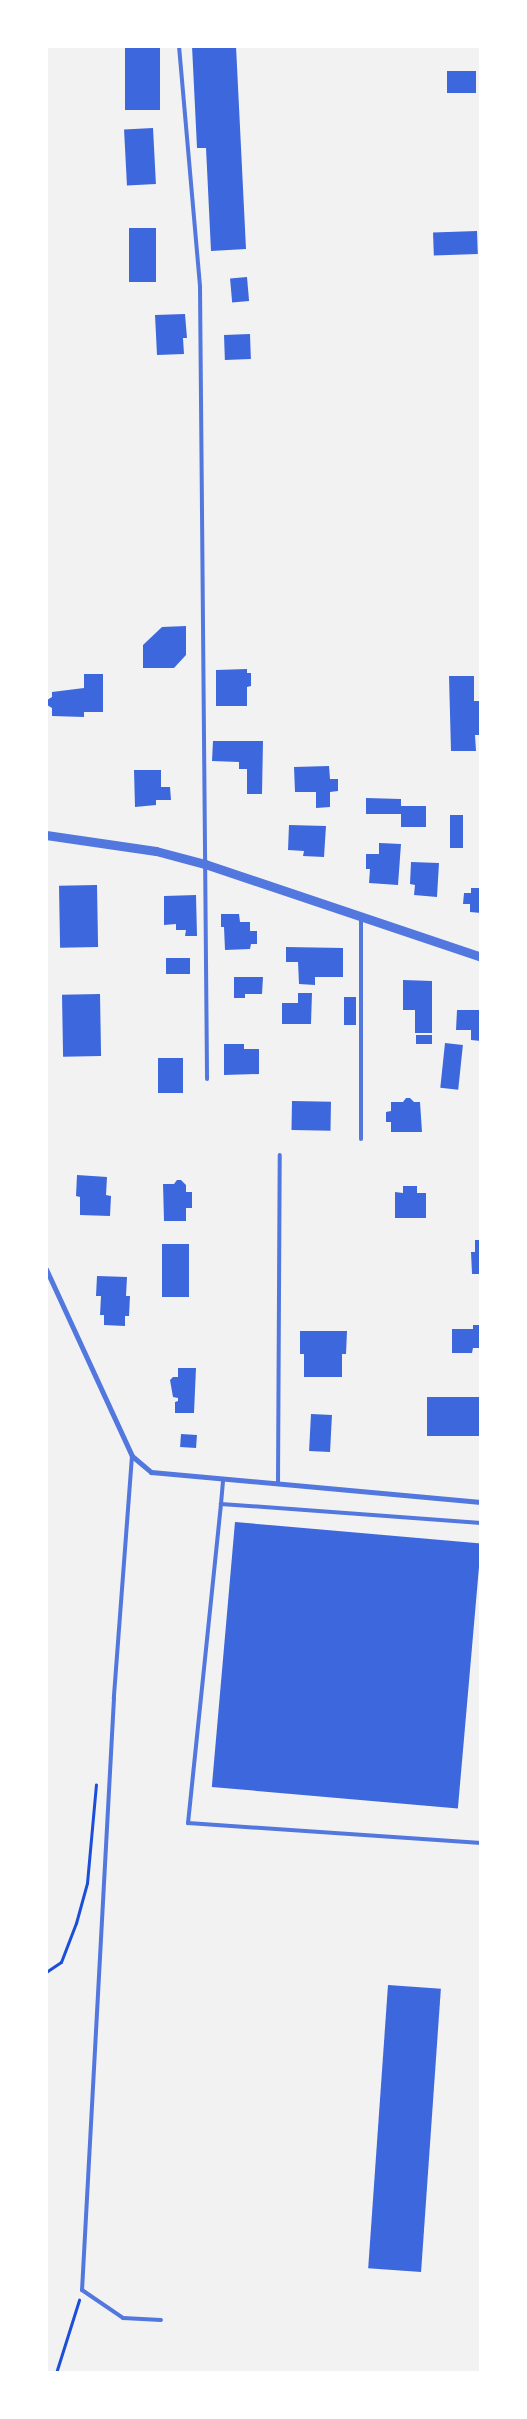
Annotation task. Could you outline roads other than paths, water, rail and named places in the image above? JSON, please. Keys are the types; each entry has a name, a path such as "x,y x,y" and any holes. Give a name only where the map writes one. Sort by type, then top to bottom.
{"street":[{"path":"46,834 156,852 204,864 481,957"},
{"path":"46,1269 132,1456 151,1472 200,1478 481,1502"}],"lane":[{"path":"179,46 200,286 207,1079"},
{"path":"361,1139 362,916"},
{"path":"278,1484 280,1155"},
{"path":"132,1456 114,1698 82,2290 123,2318 161,2320"},
{"path":"223,1479 188,1823 481,1843"},
{"path":"221,1504 481,1523"}]}
